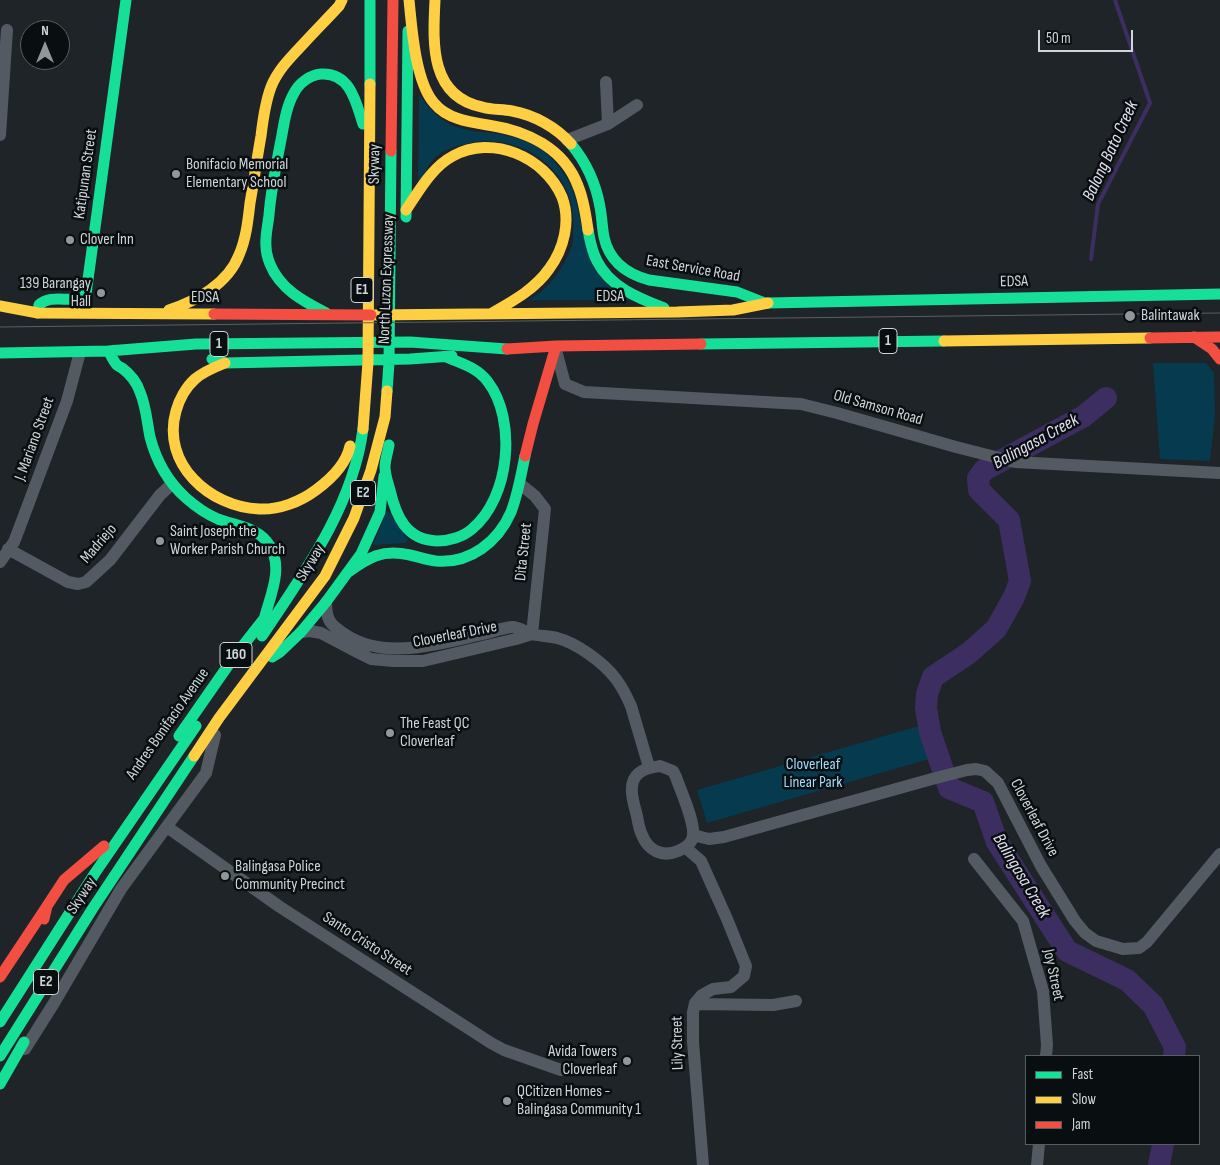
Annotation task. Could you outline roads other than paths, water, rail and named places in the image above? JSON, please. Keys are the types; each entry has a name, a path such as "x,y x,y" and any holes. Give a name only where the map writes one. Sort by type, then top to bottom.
{"main road":[{"name":"Katipunan Street","path":"38,313 39,304 43,300 79,300 86,294 126,0"},
{"path":"153,314 184,304 201,295 230,272 240,254 244,238 266,103 270,90 275,78 284,65 339,6 342,0"},
{"name":"North Luzon Expressway","path":"349,455 360,381 363,124 359,0"},
{"name":"Skyway","path":"0,1022 74,905 157,782 262,636 310,565 342,503 362,438 368,362 370,0"},
{"path":"387,0 386,205 399,366"},
{"name":"Skyway","path":"0,1058 93,908 219,718 325,576 354,518 371,470 385,417 388,372 393,0"},
{"path":"409,0 422,80 432,101 439,108 467,122 528,135 554,151 568,166 579,186 594,254 602,270 630,294 643,301 677,312"},
{"name":"North Luzon Expressway","path":"406,229 409,0"},
{"name":"East Service Road","path":"435,0 434,45 436,62 446,86 451,92 470,104 531,117 550,126 568,140 580,155 592,179 608,250 614,260 631,273 652,281 739,292 765,303"},
{"path":"333,315 297,298 289,292 271,267 266,244 271,193 287,110 294,93 301,83 309,77 318,74 339,77 346,83 351,92 363,124"},
{"path":"406,210 442,164 454,155 470,149 499,147 518,153 536,164 552,180 562,197 566,217 564,238 559,252 548,271 538,282 521,296 490,314"},
{"name":"EDSA","path":"0,306 38,313 333,315 405,318 490,314 733,310 765,303 1220,294"},
{"name":"North Luzon Expressway","path":"385,467 396,404 405,318"},
{"name":"1","path":"171,346 196,344 410,342 503,349 556,346 1220,336"},
{"path":"1194,337 1212,349 1220,359"},
{"path":"0,353 108,351 171,346 225,363 410,359 446,357 503,349"},
{"path":"330,580 371,557 385,552 398,552 438,561 464,558 480,551 495,540 506,524 514,505 530,435 556,346"},
{"path":"108,351 117,365 129,375 139,389 145,405 150,436 156,457 172,484 206,513 257,532 270,546 276,567 266,616"},
{"path":"385,467 393,502 400,519 408,530 420,538 443,541 464,534 476,526 491,505 500,483 504,462 506,435 502,409 494,390 482,375 463,363 446,357"},
{"path":"225,363 204,373 190,384 181,397 174,422 173,436 181,463 191,477 207,491 236,505 258,509 290,504 316,491 334,474 349,455"},
{"name":"Andres Bonifacio Avenue","path":"0,1005 74,889 156,768 234,657 298,573 308,556 338,488 349,455"},
{"name":"160","path":"0,1058 109,881 216,730 272,657 276,646 330,580 349,548 385,467"},
{"name":"160","path":"272,657 301,632 326,602 361,554 380,512 385,467"},
{"path":"348,571 349,548"},
{"path":"0,977 64,880 104,846"},
{"path":"0,1084 56,988 121,889"},
{"path":"38,948 47,906"}],"street":[{"path":"0,135 7,30"},
{"path":"606,82 608,124"},
{"path":"568,140 608,124 637,105"},
{"name":"Old Samson Road","path":"556,346 565,384 584,392 802,404 1015,462 1220,473"},
{"name":"J. Mariano Street","path":"0,562 14,542 19,529 66,401 80,352"},
{"name":"Madriejo","path":"8,549 68,582 78,584 86,582 110,560 160,495 172,484"},
{"name":"Dita Street","path":"520,484 535,496 545,509 532,634"},
{"name":"Cloverleaf Drive","path":"326,602 328,618 337,630 369,646 394,648 420,647 514,627 532,634 558,638 573,644 603,665 616,679 627,696 649,767"},
{"name":"Cloverleaf Drive","path":"301,632 321,633 371,659 392,661 423,661 532,634"},
{"path":"0,1094 121,889 206,773 216,730"},
{"path":"660,766 673,771 692,823 693,835 686,848 675,853 658,853 648,845 642,834 632,795 632,783 638,773 649,767 660,766"},
{"name":"Cloverleaf Drive","path":"693,835 709,839 724,837 954,773 976,769 985,770 998,783 1046,874 1075,921 1096,941 1131,949 1139,948 1147,942 1220,854"},
{"name":"Santo Cristo Street","path":"166,827 286,911 491,1043 504,1050 561,1070"},
{"name":"Lily Street","path":"686,848 701,861 746,966 744,976 731,987 713,989 702,995 695,1004 693,1012 693,1042 703,1165"},
{"name":"Joy Street","path":"974,859 1023,921 1043,991 1046,1055"},
{"path":"695,1004 773,1005 796,1001"},
{"path":"1037,1165 1040,1145"}],"waterway":[{"name":"Balong Bato Creek","path":"1091,259 1098,204 1150,103 1115,0"},
{"name":"Balingasa Creek","path":"1106,398 1084,416 984,470 978,478 979,490 1009,520 1020,581 1014,597 996,629 969,653 933,677 927,694 926,708 930,732 949,788 983,802 997,842 1067,951 1127,980 1153,1005 1175,1047 1174,1055"},
{"name":"Balingasa Creek","path":"1159,1165 1163,1145"}],"tram line":[{"path":"0,327 1220,313"}],"place":[{"name":"Bonifacio Memorial Elementary School","path":"176,174"},
{"name":"Clover Inn","path":"70,240"},
{"name":"139 Barangay Hall","path":"101,293"},
{"name":"Balintawak","path":"1130,316"},
{"name":"Saint Joseph the Worker Parish Church","path":"160,541"},
{"name":"The Feast QC Cloverleaf","path":"390,733"},
{"name":"Balingasa Police Community Precinct","path":"225,876"},
{"name":"Avida Towers Cloverleaf","path":"627,1061"},
{"name":"QCitizen Homes - Balingasa Community 1","path":"507,1101"}],"park label":[{"name":"Cloverleaf Linear Park","path":"813,774"}]}
